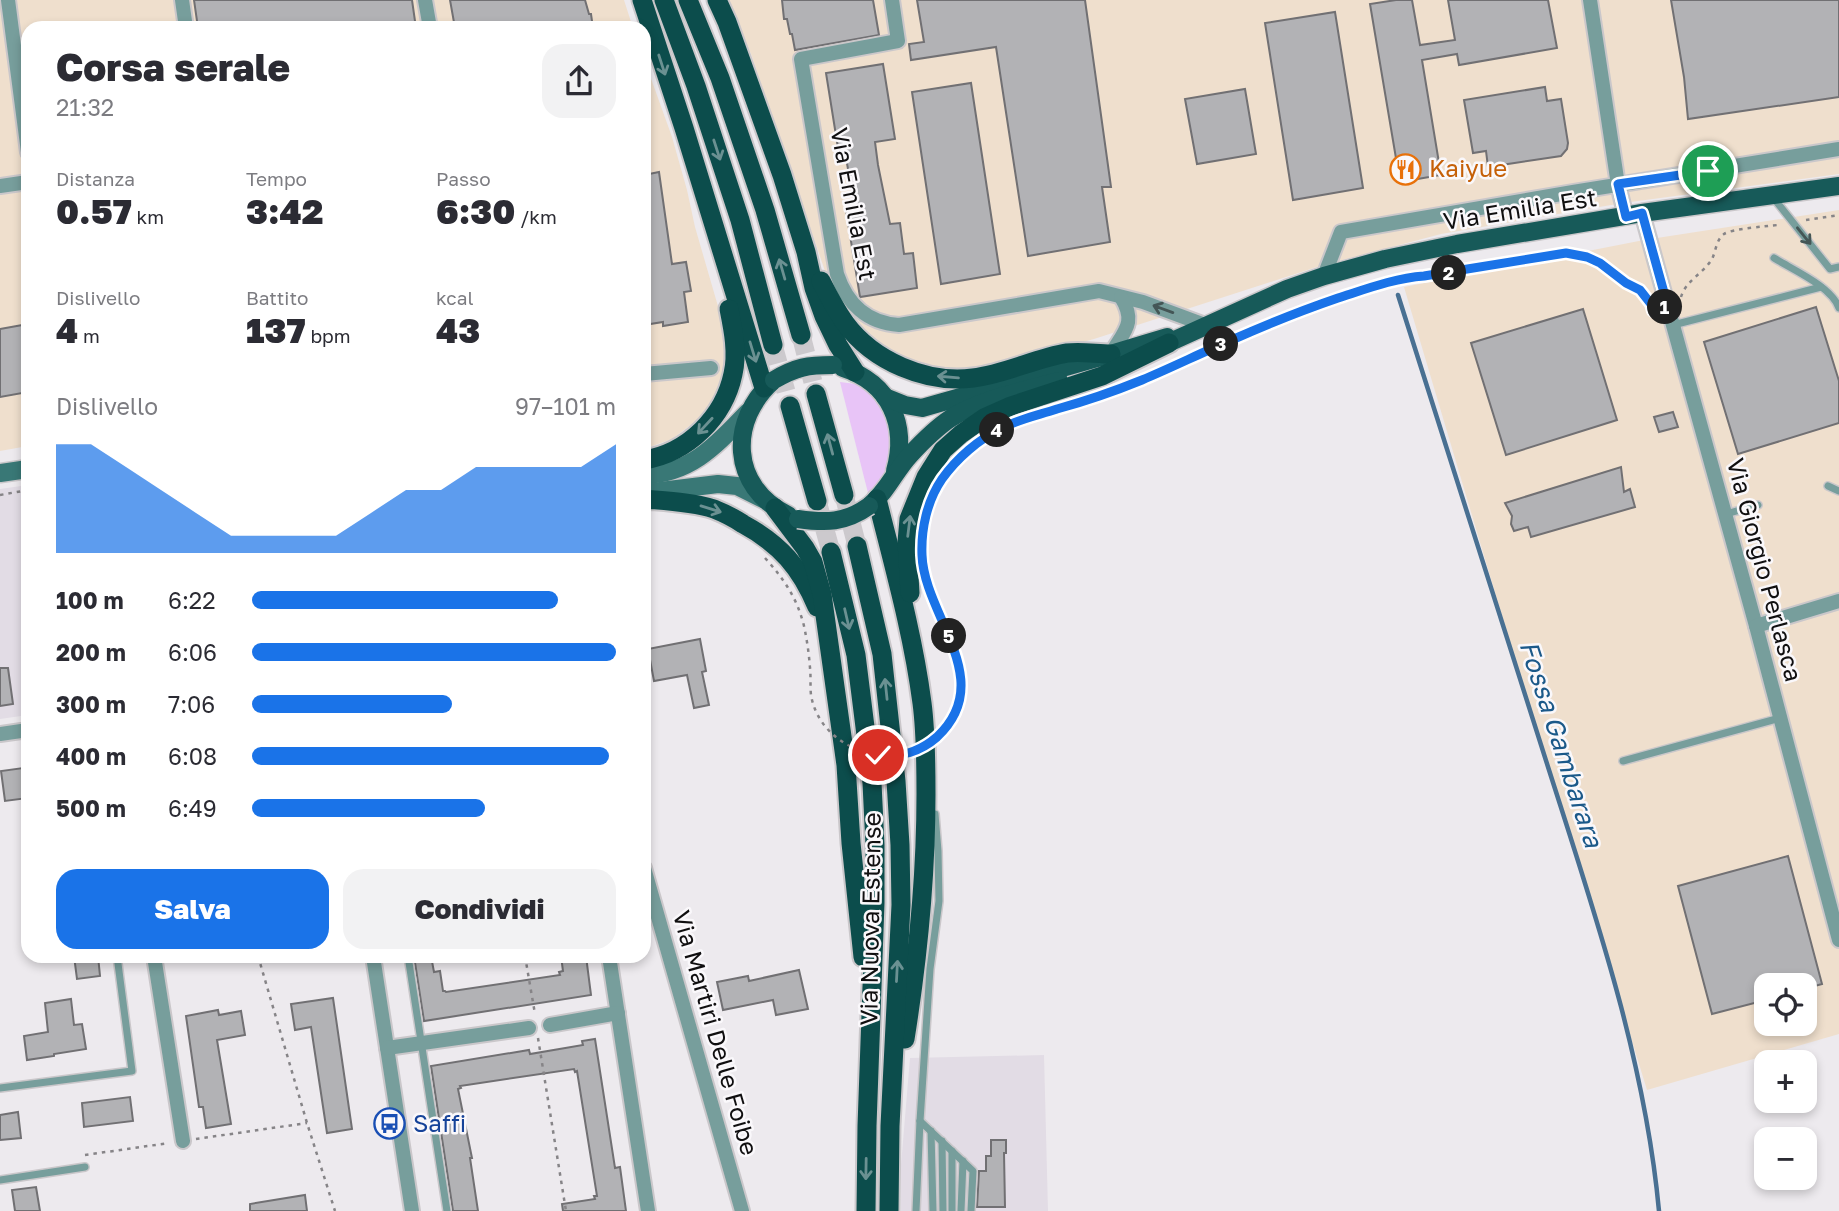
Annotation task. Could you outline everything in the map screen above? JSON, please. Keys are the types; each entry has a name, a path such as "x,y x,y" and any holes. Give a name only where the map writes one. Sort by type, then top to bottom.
{"highway":[{"path":"642,0 649,21"},
{"path":"664,0 696,86 740,220 773,345"},
{"path":"688,0 720,78 765,210 801,335"},
{"path":"709,0 747,79"},
{"path":"717,0 782,175 824,316 855,372"},
{"path":"651,27 769,384"},
{"path":"651,458 677,450 701,432 727,394 734,372 735,346 730,311 684,128"},
{"path":"806,252 845,322 856,336 878,355 921,374 973,378 1069,353 1111,355"},
{"path":"890,1126 910,1004 925,874 926,762 922,705 912,643 907,542 909,519 926,477 943,450 984,418 1011,406 1102,376 1169,343"},
{"path":"816,394 844,495"},
{"path":"790,406 817,501"},
{"path":"651,500 713,509 760,533 779,548 800,574 811,592 826,631"},
{"path":"873,503 912,643"},
{"path":"770,504 805,548 813,562 820,585 846,765 863,952 867,1126"},
{"name":"Via Nuova Estense","path":"858,546 882,654 900,832 901,905 890,1126 889,1211"},
{"name":"Via Nuova Estense","path":"831,552 856,655 872,783 875,903 866,1211"}],"main road":[{"name":"Via Emilia Est","path":"894,473 924,440 950,419 974,406 1106,368 1169,343 1287,289 1324,276 1457,244 1634,215 1839,186"},
{"name":"Via Emilia Est","path":"885,397 922,408 1111,355 1212,322"},
{"name":"Via Emilia Est","path":"769,384 792,370 810,365 833,365 855,372 874,384 885,397 896,419 900,454 887,487 873,503"},
{"path":"651,474 673,471 712,450 748,412 769,384"},
{"path":"748,412 741,438 744,463 750,479 770,504"},
{"path":"0,473 21,470"},
{"path":"651,492 718,484 737,486 798,519 825,523 845,519 873,503"}],"street":[{"path":"8,0 21,99"},
{"path":"182,0 185,21"},
{"path":"425,0 429,21"},
{"name":"Via Emilia Est","path":"892,0 898,41 801,59 837,274 841,286 854,305 873,320 899,325 1099,291 1121,297"},
{"name":"Via Giorgio Perlasca","path":"1590,0 1618,184 1634,215 1668,307 1839,940"},
{"path":"1324,276 1341,232 1839,149"},
{"path":"0,186 21,183"},
{"path":"1121,297 1212,322"},
{"path":"1111,355 1129,322 1129,310 1121,297"},
{"path":"651,373 711,368"},
{"path":"1756,626 1839,601"},
{"path":"0,734 21,731"},
{"name":"Via Martiri Delle Foibe","path":"651,892 742,1211"},
{"path":"155,963 183,1141"},
{"path":"374,963 412,1211"},
{"path":"610,963 648,1211"},
{"path":"387,1048 538,1028 618,1013"}],"lane":[{"path":"1772,196 1830,269 1839,267"},
{"path":"1773,258 1821,287 1836,299 1839,307"},
{"path":"1673,325 1821,287"},
{"path":"1828,486 1839,491"},
{"path":"1725,514 1758,505"},
{"path":"1623,761 1780,718"},
{"path":"916,1211 930,969 939,901 938,851 926,762"},
{"path":"0,1088 132,1071 118,963"},
{"path":"409,963 447,1211"},
{"path":"920,1121 973,1171 971,1211"},
{"path":"931,1131 933,1211"},
{"path":"942,1141 943,1211"},
{"path":"952,1151 952,1211"},
{"path":"961,1211 963,1161"},
{"path":"0,1180 85,1167"}],"path":[{"path":"1118,388 1260,328 1363,289 1406,277 1566,253 1600,263 1640,290 1653,311 1680,303 1688,282 1712,259 1719,240 1726,233 1839,215"},
{"path":"0,495 21,491"},
{"path":"765,558 784,578 796,601 804,625 811,694 822,720 841,742 862,752 888,756 901,755 929,744 946,729 955,713 960,695 961,676 957,655 929,586 922,555"},
{"path":"260,963 335,1211"},
{"path":"526,963 566,1211"},
{"path":"79,1156 307,1123"}],"shaded area":[{"path":"0,0 624,0 631,21 21,21 21,447 0,451"},
{"path":"726,0 1839,0 1839,174 1623,203 1441,234 1320,266 1094,339 989,368 948,370 911,361 883,349 862,331 844,310 828,280 751,54"},
{"path":"651,78 687,190 724,327 727,352 726,373 714,401 700,418 672,439 651,446"},
{"path":"1839,210 1839,1034 1784,1050 1754,1050 1754,1059 1647,1090 1404,287 1644,240"},
{"path":"840,382 867,389 890,417 891,468 869,497"},
{"path":"21,486 21,716 0,719 0,489"},
{"path":"1044,1055 1048,1211 901,1211 901,1165 910,1058"}],"building":[{"path":"194,0 412,0 415,21 197,21"},
{"path":"450,0 585,0 592,21 454,21"},
{"path":"782,0 873,0 879,35 795,50 787,19 784,19"},
{"path":"917,0 1085,0 1111,187 1102,187 1110,242 1028,256 996,47 911,60 909,44 924,42"},
{"path":"1412,0 1420,45 1455,40 1448,0 1548,0 1557,48 1459,65 1457,54 1422,60 1441,175 1400,182 1370,4"},
{"path":"1671,0 1839,0 1839,97 1688,119"},
{"path":"1335,12 1363,188 1293,200 1265,23"},
{"path":"883,64 895,139 875,142 878,165 890,224 900,223 904,254 913,253 917,288 860,297 845,204 854,202 844,147 838,148 826,73"},
{"path":"971,83 1000,274 941,284 912,92"},
{"path":"1545,87 1547,101 1561,99 1567,149 1561,156 1488,167 1486,151 1473,153 1464,100"},
{"path":"1245,89 1256,154 1197,164 1185,99"},
{"path":"659,172 672,264 686,262 691,291 684,292 688,322 663,326 663,322 651,324 651,174"},
{"path":"1816,307 1839,381 1839,423 1738,454 1704,342"},
{"path":"1583,309 1617,420 1506,455 1471,343"},
{"path":"21,325 21,393 0,397 0,329"},
{"path":"1673,412 1678,427 1659,432 1654,417"},
{"path":"1621,467 1624,492 1630,489 1635,507 1531,537 1528,527 1514,531 1512,516 1505,503"},
{"path":"700,639 706,671 702,672 709,705 694,708 687,675 654,681 651,648"},
{"path":"0,668 8,668 13,704 0,706"},
{"path":"21,768 21,799 5,801 1,771"},
{"path":"1788,856 1822,984 1817,985 1817,973 1754,973 1754,1003 1712,1014 1678,886"},
{"path":"75,963 99,963 100,976 77,979"},
{"path":"415,963 432,963 434,972 440,971 443,991 446,992 560,975 559,972 563,971 562,963 587,963 591,995 424,1021"},
{"path":"799,970 808,1009 776,1015 773,1000 723,1010 717,982 748,976 749,981"},
{"path":"333,998 352,1129 327,1133 311,1027 295,1030 291,1004"},
{"path":"71,999 74,1025 82,1024 86,1049 27,1060 24,1036 48,1032 45,1003"},
{"path":"218,1010 219,1015 241,1011 245,1035 217,1040 231,1124 206,1128 203,1107 199,1107 186,1016"},
{"path":"595,1039 615,1168 620,1167 626,1211 563,1211 562,1204 595,1199 594,1196 597,1196 577,1071 574,1069 460,1086 458,1089 472,1158 478,1211 453,1211 431,1066 529,1050 530,1054 583,1045 582,1041"},
{"path":"130,1097 133,1121 84,1127 82,1103"},
{"path":"18,1112 21,1138 0,1140 0,1115"},
{"path":"991,1140 1006,1140 1005,1207 977,1207 979,1171 986,1171 986,1156 991,1156"},
{"path":"36,1187 40,1211 15,1211 12,1190"},
{"path":"305,1195 307,1211 250,1211 250,1204"}],"waterway":[{"name":"Fossa Gambarara","path":"1398,295 1584,878 1616,988 1642,1099 1659,1211"}],"tunnel":[{"path":"801,335 816,394"},
{"path":"773,345 790,406"},
{"path":"844,495 857,546"},
{"path":"817,501 831,552"}],"place":[{"name":"Kaiyue","path":"1406,169"},
{"name":"Saffi","path":"390,1124"}],"route":[{"path":"878,755 901,755 929,744 946,729 955,713 961,676 957,655 924,569 923,528 930,503 942,480 959,459 980,440 1003,427 1141,380 1306,309 1406,277 1566,253 1600,263 1640,290 1653,311 1668,307 1642,213 1626,217 1618,184 1708,171"}]}
